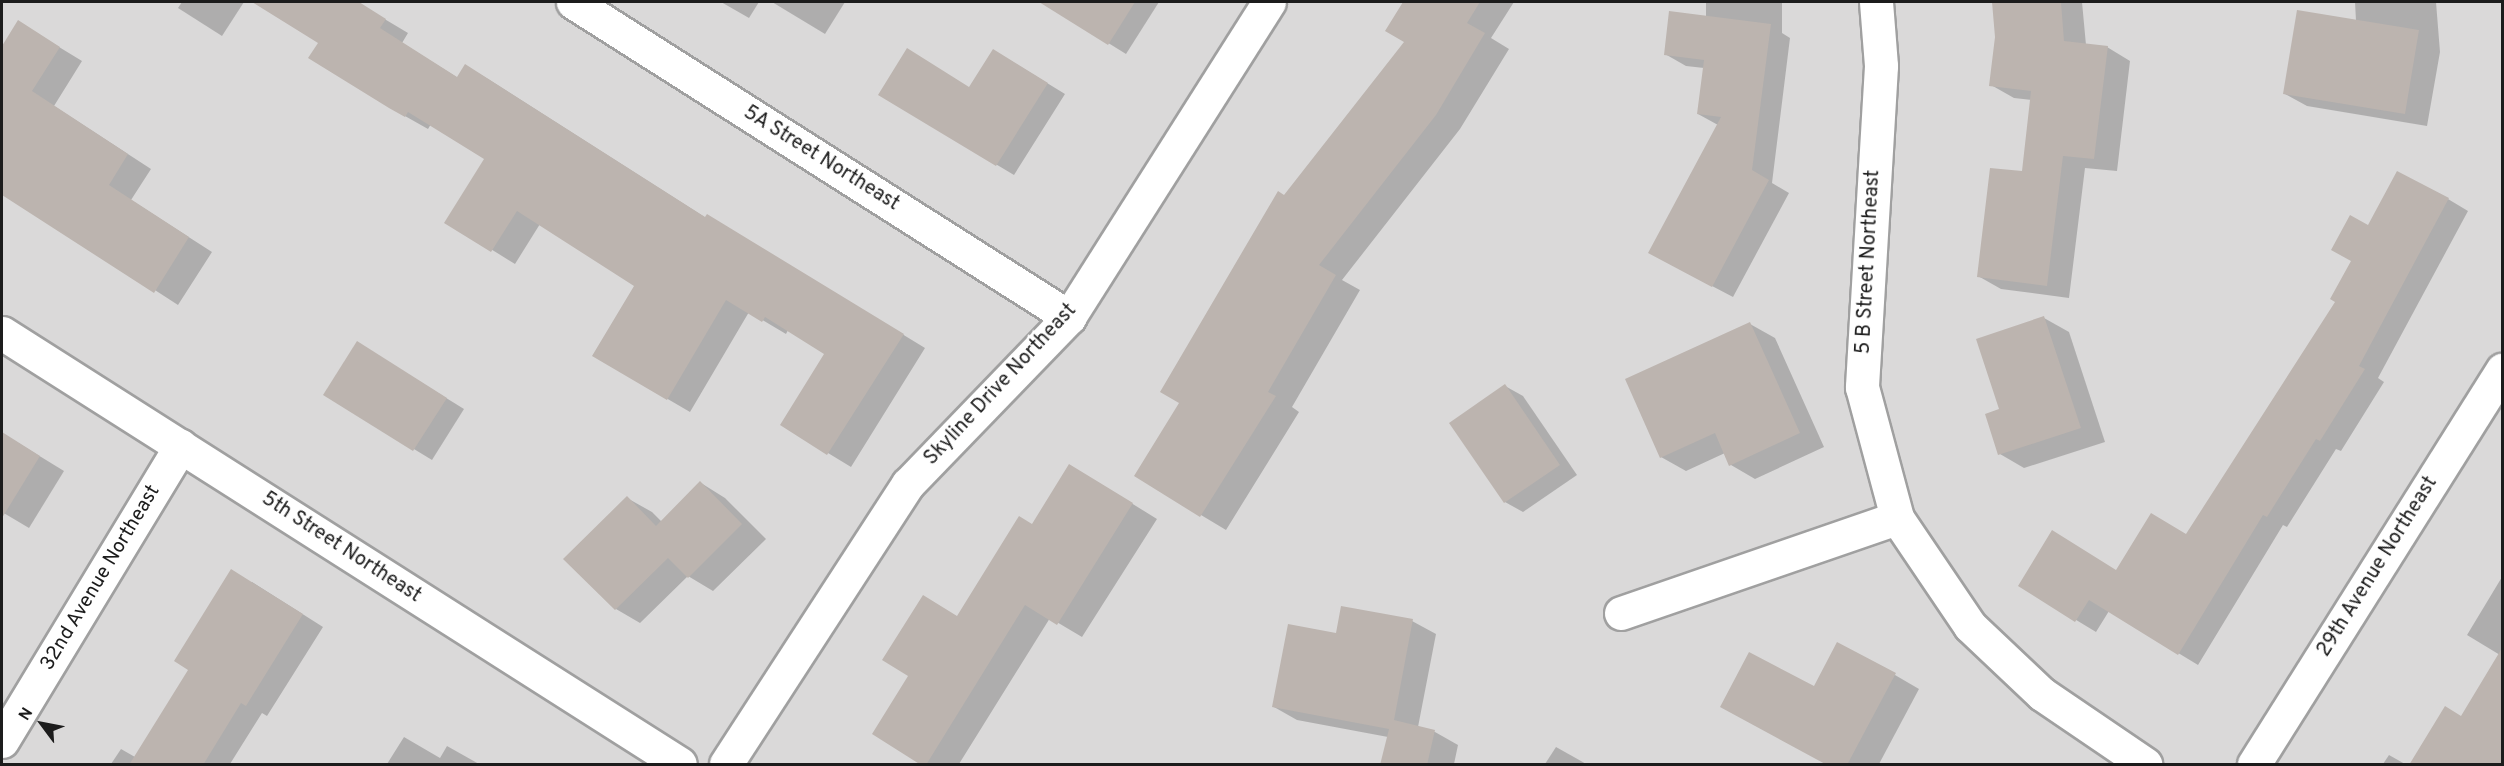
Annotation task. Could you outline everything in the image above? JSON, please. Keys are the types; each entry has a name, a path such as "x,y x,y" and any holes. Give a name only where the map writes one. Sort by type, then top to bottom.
{"street":[{"name":"5A Street Northeast","path":"573,2 1070,317"},
{"name":"Skyline Drive Northeast","path":"726,765 908,484 1070,317 1269,2"},
{"name":"5 B Street Northeast","path":"1876,2 1881,66 1862,387 1897,518 1970,626 2042,694 2145,765"},
{"name":"5th Street Northeast","path":"2,333 680,765"},
{"name":"29th Avenue Northeast","path":"2254,765 2502,370"},
{"name":"32nd Avenue Northeast","path":"2,741 181,446"},
{"path":"1621,613 1897,518"}],"shaded area":[{"path":"2,2 2502,2 2502,764 2,764"}],"building":[{"path":"252,2 359,2 386,19 380,28 457,77 465,64 705,217 707,214 904,334 827,455 780,425 824,354 765,317 762,322 726,300 667,400 592,356 634,286 517,211 491,252 444,223 484,159 408,112 405,117 389,108 308,58 318,43"},
{"path":"1039,2 1135,2 1108,45"},
{"path":"1403,2 1480,2 1467,23 1485,33 1436,115 1319,265 1336,275 1268,392 1276,396 1200,517 1134,476 1179,403 1160,392 1278,191 1284,195 1404,42 1385,31"},
{"path":"1992,2 2061,2 2064,41 2108,46 2094,159 2063,156 2047,286 1977,277 1990,168 2022,171 2031,91 1989,86 1995,37"},
{"path":"2297,10 2419,30 2405,114 2283,94"},
{"path":"1669,11 1771,24 1752,170 1769,180 1712,287 1648,253 1721,117 1697,114 1704,60 1664,55"},
{"path":"18,20 60,47 32,91 128,154 109,185 189,237 154,293 2,195 2,46"},
{"path":"907,48 969,87 993,49 1048,83 996,166 878,95"},
{"path":"2397,171 2449,198 2359,366 2365,369 2320,441 2316,439 2267,517 2263,515 2178,655 2089,600 2075,622 2018,586 2052,530 2116,570 2151,513 2186,534 2335,302 2330,299 2351,261 2331,250 2350,215 2368,225"},
{"path":"2044,316 2081,428 1998,455 1985,414 1999,409 1976,339"},
{"path":"1750,322 1800,433 1729,466 1715,433 1660,458 1625,379"},
{"path":"357,341 447,398 413,451 323,395"},
{"path":"1505,384 1560,465 1504,503 1449,423"},
{"path":"2,432 40,456 2,518"},
{"path":"1069,464 1133,503 1057,625 1025,605 926,765 921,765 872,734 908,676 882,660 923,595 957,616 1019,516 1032,524"},
{"path":"700,481 742,524 688,578 668,558 615,610 563,559 627,496 656,526"},
{"path":"231,569 303,614 246,706 241,703 203,765 129,765 188,670 174,661"},
{"path":"1341,606 1413,619 1394,720 1435,730 1427,765 1380,765 1389,729 1272,707 1288,624 1336,633"},
{"path":"1837,642 1896,673 1847,765 1827,765 1720,707 1749,652 1814,686"},
{"path":"2502,648 2502,765 2409,765 2445,706 2461,716"}]}
